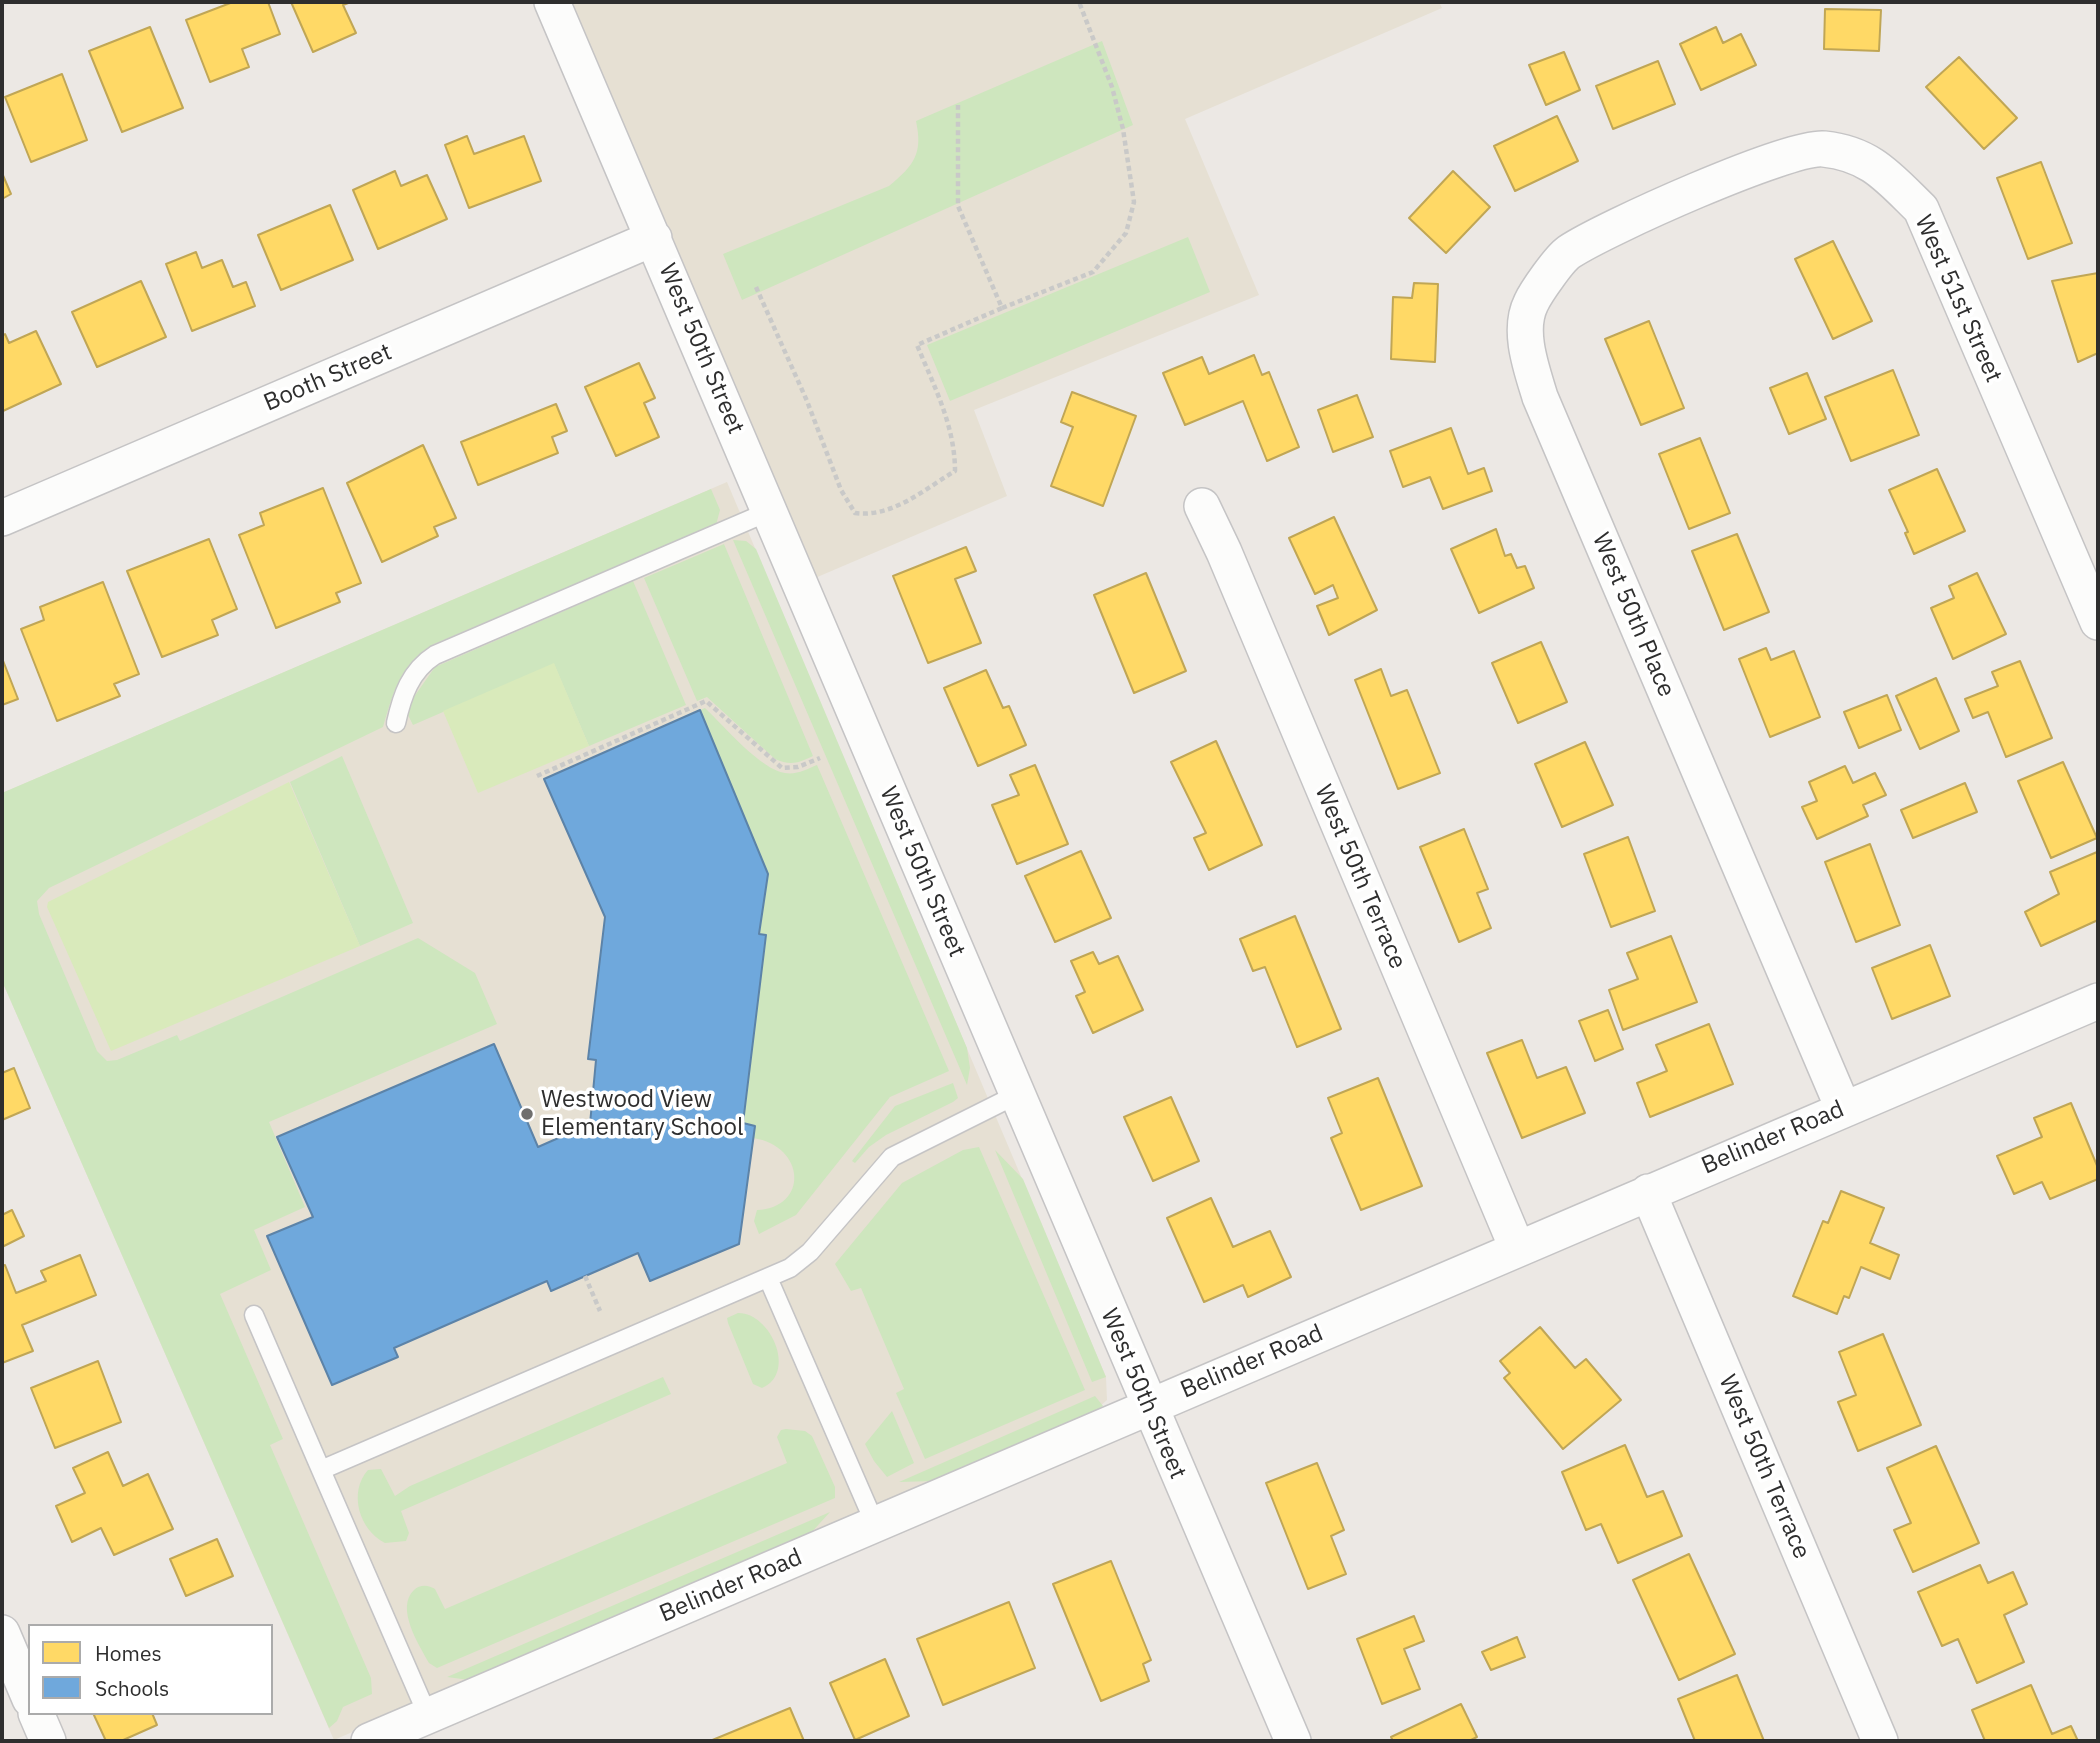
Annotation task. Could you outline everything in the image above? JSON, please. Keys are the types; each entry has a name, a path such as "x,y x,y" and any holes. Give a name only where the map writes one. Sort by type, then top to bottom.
{"street":[{"name":"West 50th Street","path":"552,2 1293,1741"},
{"name":"West 51st Street","path":"1695,193 1785,154 1823,148 1872,162 1921,209 2098,622"},
{"name":"West 50th Place","path":"1695,193 1613,228 1566,254 1529,305 1525,348 1540,397 1843,1108"},
{"name":"Booth Street","path":"2,518 654,238"},
{"name":"West 50th Terrace","path":"1202,506 1224,552 1517,1248"},
{"name":"Belinder Road","path":"369,1741 2098,1001"},
{"name":"West 50th Terrace","path":"1648,1192 1880,1741"},
{"path":"2,1633 28,1694"},
{"path":"37,1715 48,1741"}],"lane":[{"path":"396,723 408,685 426,661 435,655 770,511"},
{"path":"321,1470 790,1268 810,1252 892,1157 1016,1094"},
{"path":"768,1278 876,1524"},
{"path":"254,1315 428,1716"}],"path":[{"path":"756,287 807,401 841,490 855,513 872,516 902,503 955,471 955,449 949,424 917,345 1093,272 1126,233 1134,202 1124,129 1112,87 1079,2"},
{"path":"958,105 958,206 1002,308"},
{"path":"537,776 706,701 774,763 790,769 820,758"},
{"path":"585,1276 600,1311"}],"shaded area":[{"path":"565,2 1439,2 1442,8 1185,119 1259,295 974,410 1007,496 808,581"},
{"name":"Westwood View Elementary School","path":"727,482 1106,1377 1107,1400 1095,1411 334,1740 2,981 2,793"}],"green space":[{"path":"1102,41 1133,125 742,300 723,254 889,186 905,172 917,151 916,121"},
{"path":"1188,237 1210,292 950,401 927,345"},
{"path":"711,489 720,510 716,525 434,644 423,651 406,669 395,691 383,727 49,888 37,901 39,914 97,1051 107,1061 117,1060 177,1035 180,1041 418,938 475,973 497,1024 269,1122 305,1207 254,1230 271,1270 220,1294 283,1439 270,1445 371,1678 372,1694 343,1707 337,1721 329,1728 2,981 2,793"},
{"path":"733,540 746,541 756,549 967,1048 970,1068 967,1085"},
{"path":"724,544 813,756 803,760 790,763 775,759 707,697 697,701 644,578"},
{"path":"633,581 686,705 589,746 554,664 413,725 408,715 411,701 435,667"},
{"path":"554,663 589,746 478,793 443,711"},
{"path":"705,708 754,756 775,770 794,773 817,765 949,1071 890,1097 796,1215 759,1234 754,1221 757,1210 774,1207 786,1199 793,1188 794,1176 791,1164 783,1152 771,1143 753,1138 755,1126 743,1123 766,936 759,934 768,874 700,710"},
{"path":"342,756 413,923 360,946 290,782"},
{"path":"289,782 360,946 111,1051 47,907 48,902"},
{"path":"953,1083 958,1098 953,1102 886,1135 869,1147 855,1163 852,1161 895,1106"},
{"path":"979,1147 1085,1390 925,1459 896,1393 904,1389 861,1288 851,1291 835,1264 902,1183 963,1150"},
{"path":"995,1150 1023,1179 1106,1377 1092,1382"},
{"path":"738,1313 750,1315 760,1322 776,1344 778,1370 773,1380 762,1388 753,1384 728,1323 727,1318"},
{"path":"663,1377 671,1394 401,1511 409,1533 406,1541 385,1543 376,1537 363,1520 359,1510 359,1489 368,1470 381,1469 395,1496 410,1486"},
{"path":"1095,1396 1103,1406 1095,1411 934,1481 899,1482"},
{"path":"892,1411 914,1463 887,1477 865,1444"},
{"path":"781,1430 805,1431 812,1436 835,1487 835,1498 437,1668 429,1663 415,1637 408,1616 409,1598 416,1588 424,1586 435,1589 445,1609 787,1463 777,1437"},
{"path":"830,1512 809,1535 469,1680 447,1677"}],"building: Homes":[{"path":"233,2 268,2 280,34 242,49 249,67 210,82 186,20"},
{"path":"291,2 351,2 343,5 356,33 313,52"},
{"path":"1825,9 1881,10 1879,51 1824,49"},
{"path":"150,27 183,108 122,132 89,51"},
{"path":"1716,27 1723,43 1741,34 1756,65 1701,90 1680,44"},
{"path":"1564,52 1580,90 1546,105 1529,65"},
{"path":"1959,57 2017,118 1984,149 1926,87"},
{"path":"1658,61 1675,104 1613,129 1596,86"},
{"path":"62,74 87,140 31,162 5,97"},
{"path":"1557,116 1578,161 1515,191 1494,146"},
{"path":"467,136 474,154 524,136 541,181 469,208 445,145"},
{"path":"2041,162 2072,243 2028,259 1997,178"},
{"path":"395,171 401,186 427,175 447,219 378,249 353,190"},
{"path":"1453,171 1490,207 1446,253 1409,218"},
{"path":"2,173 11,194 2,199"},
{"path":"330,205 353,260 281,290 258,235"},
{"path":"1833,241 1872,321 1833,339 1795,259"},
{"path":"196,252 202,268 222,260 233,287 246,282 255,306 192,331 166,264"},
{"path":"2098,273 2098,353 2078,362 2052,281"},
{"path":"141,281 166,337 97,367 72,312"},
{"path":"1414,283 1438,284 1435,362 1391,359 1393,297 1412,298"},
{"path":"1649,321 1684,408 1641,425 1605,339"},
{"path":"36,331 61,384 3,411 2,336 5,334 9,343"},
{"path":"1254,355 1262,375 1269,372 1299,447 1267,461 1243,401 1185,425 1163,373 1202,357 1209,374"},
{"path":"639,363 655,398 644,403 659,437 616,456 585,387"},
{"path":"1893,370 1919,435 1851,461 1825,397"},
{"path":"1807,373 1826,419 1789,434 1770,388"},
{"path":"1072,392 1136,416 1103,506 1051,486 1073,427 1061,422"},
{"path":"1357,395 1373,437 1333,452 1318,410"},
{"path":"556,404 567,431 552,437 558,453 478,485 461,442"},
{"path":"1451,428 1468,474 1484,468 1492,491 1443,509 1430,477 1403,487 1390,451"},
{"path":"1700,438 1730,513 1689,529 1659,454"},
{"path":"423,445 456,518 434,527 438,536 382,562 347,483"},
{"path":"1937,469 1965,531 1914,554 1905,533 1908,532 1889,490"},
{"path":"323,488 361,583 336,593 340,602 276,628 239,535 264,525 260,513"},
{"path":"1334,517 1377,610 1329,635 1317,606 1338,598 1333,585 1315,594 1289,538"},
{"path":"1496,529 1505,556 1511,554 1517,568 1525,566 1534,588 1479,613 1451,549"},
{"path":"1737,534 1769,612 1724,630 1692,551"},
{"path":"209,539 237,609 212,620 218,635 162,657 127,571"},
{"path":"966,547 976,571 955,579 981,643 928,663 893,576"},
{"path":"1146,573 1186,671 1134,693 1094,595"},
{"path":"1977,573 2006,634 1953,659 1931,608 1954,598 1949,586"},
{"path":"103,582 139,674 114,684 120,696 57,721 21,629 44,620 40,607"},
{"path":"1541,642 1567,702 1518,723 1492,663"},
{"path":"1766,648 1771,660 1794,651 1820,717 1770,737 1739,659"},
{"path":"2,658 18,699 2,705"},
{"path":"2020,661 2052,738 2006,757 1988,712 1973,718 1965,699 1998,686 1992,672"},
{"path":"1381,669 1391,696 1407,690 1440,773 1398,789 1355,680"},
{"path":"986,670 1003,708 1009,706 1026,745 978,766 944,688"},
{"path":"1936,678 1959,731 1920,749 1896,696"},
{"path":"1887,695 1901,730 1859,748 1844,712"},
{"path":"1216,741 1262,845 1209,870 1194,838 1206,833 1171,762"},
{"path":"1585,742 1613,805 1562,827 1535,764"},
{"path":"2063,762 2097,838 2051,858 2018,781"},
{"path":"1035,765 1068,844 1017,864 992,805 1019,795 1010,775"},
{"path":"1845,766 1853,783 1875,773 1886,795 1863,805 1868,816 1817,839 1802,807 1817,801 1809,782"},
{"path":"1965,783 1977,812 1913,838 1901,810"},
{"path":"1464,829 1488,889 1477,893 1491,928 1459,942 1420,847"},
{"path":"1628,837 1655,911 1611,927 1584,854"},
{"path":"1870,844 1900,925 1856,942 1825,862"},
{"path":"1081,851 1111,918 1055,942 1025,876"},
{"path":"2097,852 2098,920 2041,946 2025,912 2059,894 2050,872"},
{"path":"1295,916 1341,1029 1297,1047 1265,967 1253,971 1240,939"},
{"path":"1671,936 1697,1002 1623,1030 1609,990 1638,979 1627,953"},
{"path":"1930,945 1950,996 1892,1019 1872,968"},
{"path":"1093,952 1099,964 1118,956 1143,1010 1093,1033 1076,996 1085,992 1071,961"},
{"path":"1608,1010 1623,1049 1595,1061 1579,1021"},
{"path":"1709,1024 1733,1084 1650,1117 1637,1083 1667,1071 1656,1045"},
{"path":"1522,1040 1537,1078 1566,1067 1585,1113 1522,1138 1487,1053"},
{"path":"14,1068 30,1108 2,1120 2,1073"},
{"path":"1378,1078 1422,1186 1361,1210 1331,1138 1342,1133 1328,1098"},
{"path":"1171,1097 1199,1161 1153,1181 1124,1117"},
{"path":"2071,1103 2098,1168 2098,1179 2050,1199 2042,1182 2014,1194 1997,1156 2042,1137 2034,1118"},
{"path":"1841,1191 1884,1208 1870,1243 1899,1255 1890,1279 1861,1267 1849,1298 1844,1296 1837,1314 1793,1296 1823,1221 1828,1223"},
{"path":"1211,1198 1233,1247 1270,1231 1291,1277 1248,1297 1243,1285 1204,1302 1167,1218"},
{"path":"12,1210 24,1236 2,1247 2,1215"},
{"path":"80,1255 96,1295 22,1325 33,1351 2,1363 2,1266 5,1265 16,1293 46,1281 41,1271"},
{"path":"1540,1327 1575,1368 1586,1359 1621,1400 1563,1449 1504,1378 1510,1373 1500,1361"},
{"path":"1883,1334 1921,1425 1858,1451 1838,1402 1856,1395 1839,1352"},
{"path":"98,1361 121,1422 55,1448 31,1388"},
{"path":"1625,1445 1647,1497 1663,1491 1682,1536 1618,1563 1601,1524 1586,1530 1562,1472"},
{"path":"1936,1446 1979,1543 1913,1572 1894,1530 1911,1523 1887,1468"},
{"path":"108,1452 123,1486 148,1474 173,1529 114,1555 101,1528 72,1542 56,1506 85,1493 73,1468"},
{"path":"1317,1463 1344,1530 1331,1536 1346,1574 1308,1589 1266,1483"},
{"path":"217,1539 233,1576 186,1596 170,1559"},
{"path":"1689,1554 1735,1654 1679,1680 1633,1580"},
{"path":"1111,1561 1151,1660 1143,1664 1149,1681 1101,1701 1053,1584"},
{"path":"1980,1565 1988,1583 2013,1572 2027,1604 2004,1615 2024,1662 1977,1683 1958,1639 1942,1646 1918,1592"},
{"path":"1009,1602 1035,1668 943,1705 917,1639"},
{"path":"1414,1616 1424,1641 1404,1649 1420,1689 1382,1704 1357,1639"},
{"path":"1517,1637 1525,1657 1491,1670 1482,1652"},
{"path":"885,1659 909,1716 855,1740 830,1683"},
{"path":"1737,1675 1764,1741 1695,1741 1678,1699"},
{"path":"2031,1685 2052,1734 2071,1726 2078,1741 1985,1741 1972,1710"},
{"path":"1461,1704 1477,1737 1469,1741 1393,1741 1391,1737"},
{"path":"790,1708 804,1741 710,1741"},
{"path":"94,1715 153,1715 157,1725 121,1741 106,1741"}],"building: Schools":[{"path":"700,710 768,874 759,934 766,935 743,1123 755,1126 739,1244 650,1281 638,1253 551,1291 547,1281 394,1348 398,1357 332,1385 267,1236 313,1217 277,1137 494,1044 538,1147 590,1124 596,1060 588,1059 605,917 544,779"}],"place":[{"name":"Westwood View Elementary School","path":"527,1114"}]}
